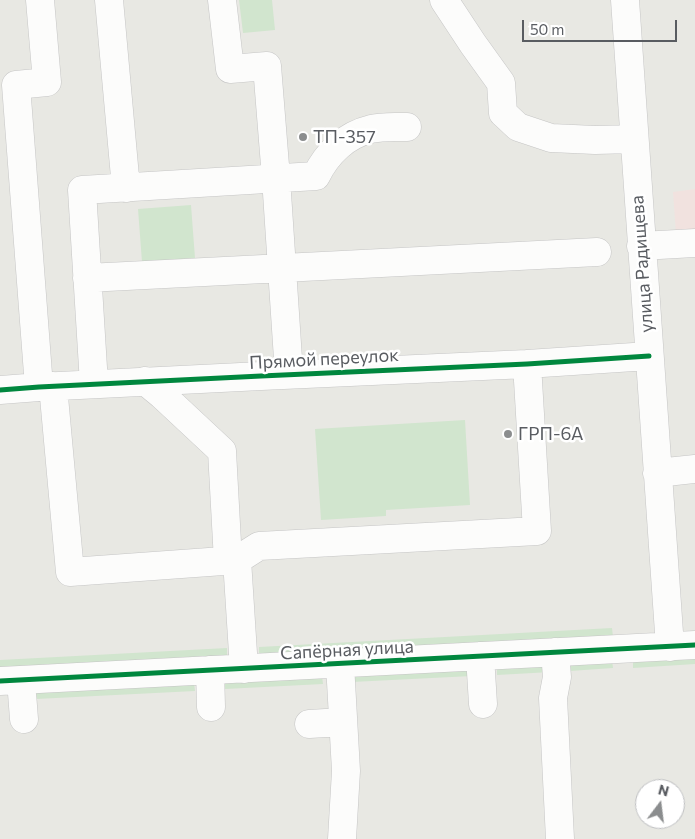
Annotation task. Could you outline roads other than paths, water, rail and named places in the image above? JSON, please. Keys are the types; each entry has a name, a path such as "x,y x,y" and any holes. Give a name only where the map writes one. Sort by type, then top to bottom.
{"street":[{"path":"40,0 47,82 16,85 46,386 70,572 233,561 259,546 537,530 527,364"},
{"path":"109,0 126,188"},
{"path":"222,0 230,69 267,66 289,374"},
{"path":"444,0 501,83 503,113 518,127 552,138 634,139"},
{"name":"улица Радищева","path":"624,0 657,473 682,646"},
{"path":"94,384 82,190 316,176 329,155 355,135 373,129 407,127"},
{"path":"641,246 695,243"},
{"path":"87,278 597,252"},
{"name":"Прямой переулок","path":"0,390 289,374 527,364 649,356"},
{"path":"145,382 162,395 222,451 244,668"},
{"path":"657,473 695,469"},
{"name":"Сапёрная улица","path":"11,681 682,646"},
{"path":"555,652 557,677 553,698 560,839"},
{"path":"480,656 484,704"},
{"path":"340,664 346,771 342,839"},
{"path":"210,670 211,707"},
{"path":"11,681 24,719"},
{"path":"309,724 343,722"}],"place":[{"name":"ТП-357","path":"303,137"},
{"name":"ГРП-6А","path":"508,434"}]}
